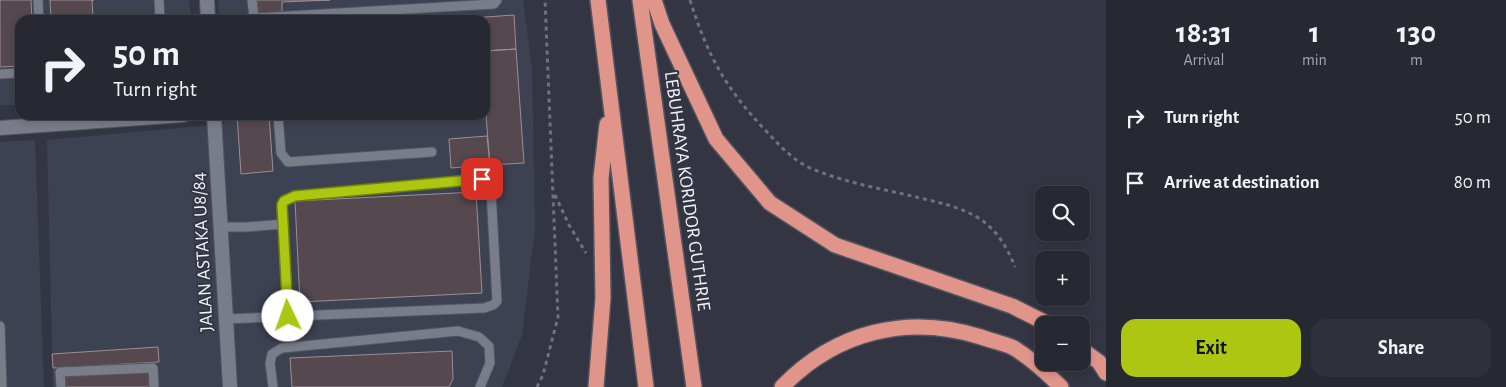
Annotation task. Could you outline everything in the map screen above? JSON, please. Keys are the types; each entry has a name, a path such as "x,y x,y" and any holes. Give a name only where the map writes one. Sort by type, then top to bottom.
{"highway":[{"path":"598,0 646,387"},
{"name":"LEBUHRAYA KORIDOR GUTHRIE","path":"640,0 694,387"},
{"path":"654,0 662,24 716,139 770,203 835,245 1012,306 1035,318"},
{"path":"596,387 604,298 601,178 610,100"},
{"path":"782,387 794,374 824,352 867,334 922,326 968,333 1013,348 1061,387"},
{"path":"1090,356 1099,362 1106,373"}],"street":[{"path":"207,0 208,15"},
{"path":"0,128 113,120"},
{"name":"JALAN ASTAKA U8/84","path":"214,120 230,387"}],"lane":[{"path":"38,0 39,15"},
{"path":"159,0 160,15"},
{"path":"252,0 254,15"},
{"path":"305,15 494,4 497,0"},
{"path":"0,74 15,73"},
{"path":"278,120 281,153 288,162 432,152"},
{"path":"226,319 484,308 493,305 497,300 491,191 488,183 482,179 295,196 284,201 282,205 288,316"},
{"path":"220,227 283,224"},
{"path":"0,326 2,387"},
{"path":"273,387 270,363 272,354 282,348 458,331 479,337 489,346 490,363 480,387"},
{"path":"60,387 60,372 154,368 154,387"}],"path":[{"path":"537,387 543,375 558,317 545,0"},
{"path":"690,0 702,37 718,70 741,105 788,154 809,168 840,178 952,205 981,220 1007,247 1015,267"},
{"path":"554,192 569,225 588,257"}],"shaded area":[{"path":"0,0 189,0 190,15 15,15 15,105 0,105"},
{"path":"218,0 523,0 532,68 535,228 522,335 502,387 53,387 47,140 224,124 224,120 490,120 490,15 219,15"},
{"path":"35,140 44,387 0,387 0,142"}],"building":[{"path":"0,0 31,0 32,15 15,15 15,66 0,67"},
{"path":"50,0 92,0 93,15 51,15"},
{"path":"257,0 330,0 282,2 282,12 258,13"},
{"path":"514,15 516,49 490,51 490,17"},
{"path":"516,49 524,163 490,165 486,120 490,120 490,51"},
{"path":"237,120 269,120 273,171 241,174"},
{"path":"487,136 490,165 451,168 449,139"},
{"path":"476,192 482,293 300,302 295,201"},
{"path":"158,347 159,362 53,368 52,354"},
{"path":"452,351 453,379 449,387 292,387 290,358"},
{"path":"149,371 150,387 63,387 62,377"}],"route":[{"path":"288,316 282,205 284,201 295,196 482,179"}]}
